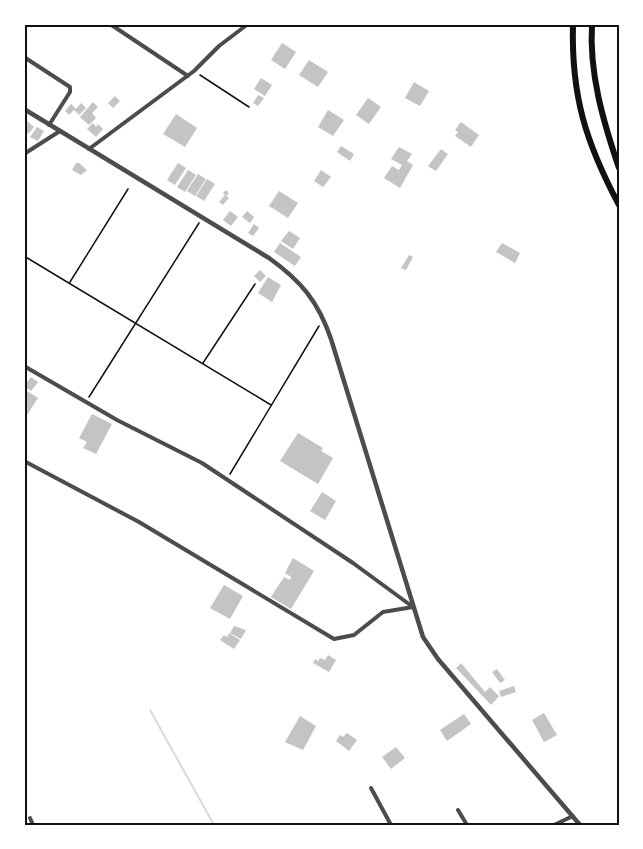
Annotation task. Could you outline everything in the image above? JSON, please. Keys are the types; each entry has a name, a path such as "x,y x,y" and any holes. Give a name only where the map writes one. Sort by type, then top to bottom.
{"highway":[{"path":"573,24 575,86 586,136 619,206"},
{"path":"592,24 594,81 607,135 619,168"}],"street":[{"path":"111,24 188,75"},
{"path":"89,149 194,71 219,46 248,24"},
{"path":"24,57 70,87 70,92 49,125"},
{"path":"24,109 269,258 294,276 311,296 324,318 423,637 430,649 580,825"},
{"path":"24,154 60,131"},
{"path":"24,366 117,420 201,463 227,479 353,563 413,607"},
{"path":"24,460 139,522 334,639 354,635 383,612 413,607"},
{"path":"371,788 391,825"},
{"path":"458,810 467,825"},
{"path":"554,825 573,816"},
{"path":"30,818 33,825"}],"path":[{"path":"194,71 249,107"},
{"path":"69,283 128,189"},
{"path":"86,402 203,218"},
{"path":"24,256 271,405"},
{"path":"203,364 255,284"},
{"path":"227,479 324,318"}],"building":[{"path":"282,43 296,52 285,69 271,60"},
{"path":"309,60 328,72 318,87 299,75"},
{"path":"261,78 272,85 265,96 254,89"},
{"path":"414,82 429,91 420,106 405,98"},
{"path":"258,95 264,98 258,106 253,103"},
{"path":"115,96 120,101 113,108 108,103"},
{"path":"368,98 381,107 369,124 356,115"},
{"path":"93,102 98,107 92,113 96,118 89,125 80,117"},
{"path":"81,103 86,108 79,115 74,110 69,115 65,111 71,104 76,109"},
{"path":"328,110 344,120 333,136 318,127"},
{"path":"176,114 197,128 185,147 163,134"},
{"path":"27,121 34,127 28,134 24,130 24,124"},
{"path":"461,122 479,135 471,147 455,136 458,132 455,130"},
{"path":"93,123 96,127 98,124 103,129 96,137 87,129"},
{"path":"37,127 44,131 38,141 30,137"},
{"path":"341,146 354,154 350,161 337,152"},
{"path":"399,147 412,154 407,161 413,165 400,188 384,178 392,166 399,170 402,165 391,159"},
{"path":"441,149 448,154 436,171 428,166"},
{"path":"76,163 87,170 81,175 72,170"},
{"path":"178,163 186,168 175,185 167,180"},
{"path":"188,170 196,175 185,192 177,187"},
{"path":"321,170 331,177 323,187 314,181"},
{"path":"198,174 206,179 195,196 187,191"},
{"path":"207,179 215,184 204,201 196,196"},
{"path":"226,190 229,193 226,196 229,198 223,205 219,202"},
{"path":"279,191 298,203 288,218 269,206"},
{"path":"230,211 238,217 231,226 223,220"},
{"path":"247,211 254,217 250,223 242,217"},
{"path":"254,224 259,228 253,236 248,233"},
{"path":"289,231 300,238 293,249 281,241"},
{"path":"280,243 301,257 295,266 274,252"},
{"path":"502,243 520,253 515,263 496,252"},
{"path":"409,255 413,257 406,270 401,268"},
{"path":"260,270 266,276 260,282 254,276"},
{"path":"268,277 281,285 272,302 258,293"},
{"path":"31,377 38,382 31,391 24,386"},
{"path":"24,389 38,398 27,415 24,413"},
{"path":"92,414 112,424 96,454 83,448 87,442 79,438"},
{"path":"298,433 323,448 321,451 333,458 318,484 280,461"},
{"path":"322,492 336,501 325,520 310,511"},
{"path":"293,558 314,571 291,609 271,597 284,577 290,580 291,577 285,573"},
{"path":"224,585 243,596 230,619 210,608"},
{"path":"234,626 246,630 241,639 230,633"},
{"path":"229,633 240,640 234,649 220,640 224,635 227,637"},
{"path":"328,655 336,660 329,672 313,663 315,659 325,660"},
{"path":"461,663 485,692 490,687 499,696 491,705 456,668"},
{"path":"497,669 505,680 500,683 492,672"},
{"path":"514,686 516,692 501,697 499,691"},
{"path":"544,713 557,735 544,742 532,720"},
{"path":"464,714 471,724 447,741 440,730"},
{"path":"300,716 316,726 303,750 285,742"},
{"path":"347,733 357,740 349,751 336,741 340,735 343,737"},
{"path":"396,747 405,758 391,769 382,757"}],"waterway":[{"path":"150,710 214,825"}]}
